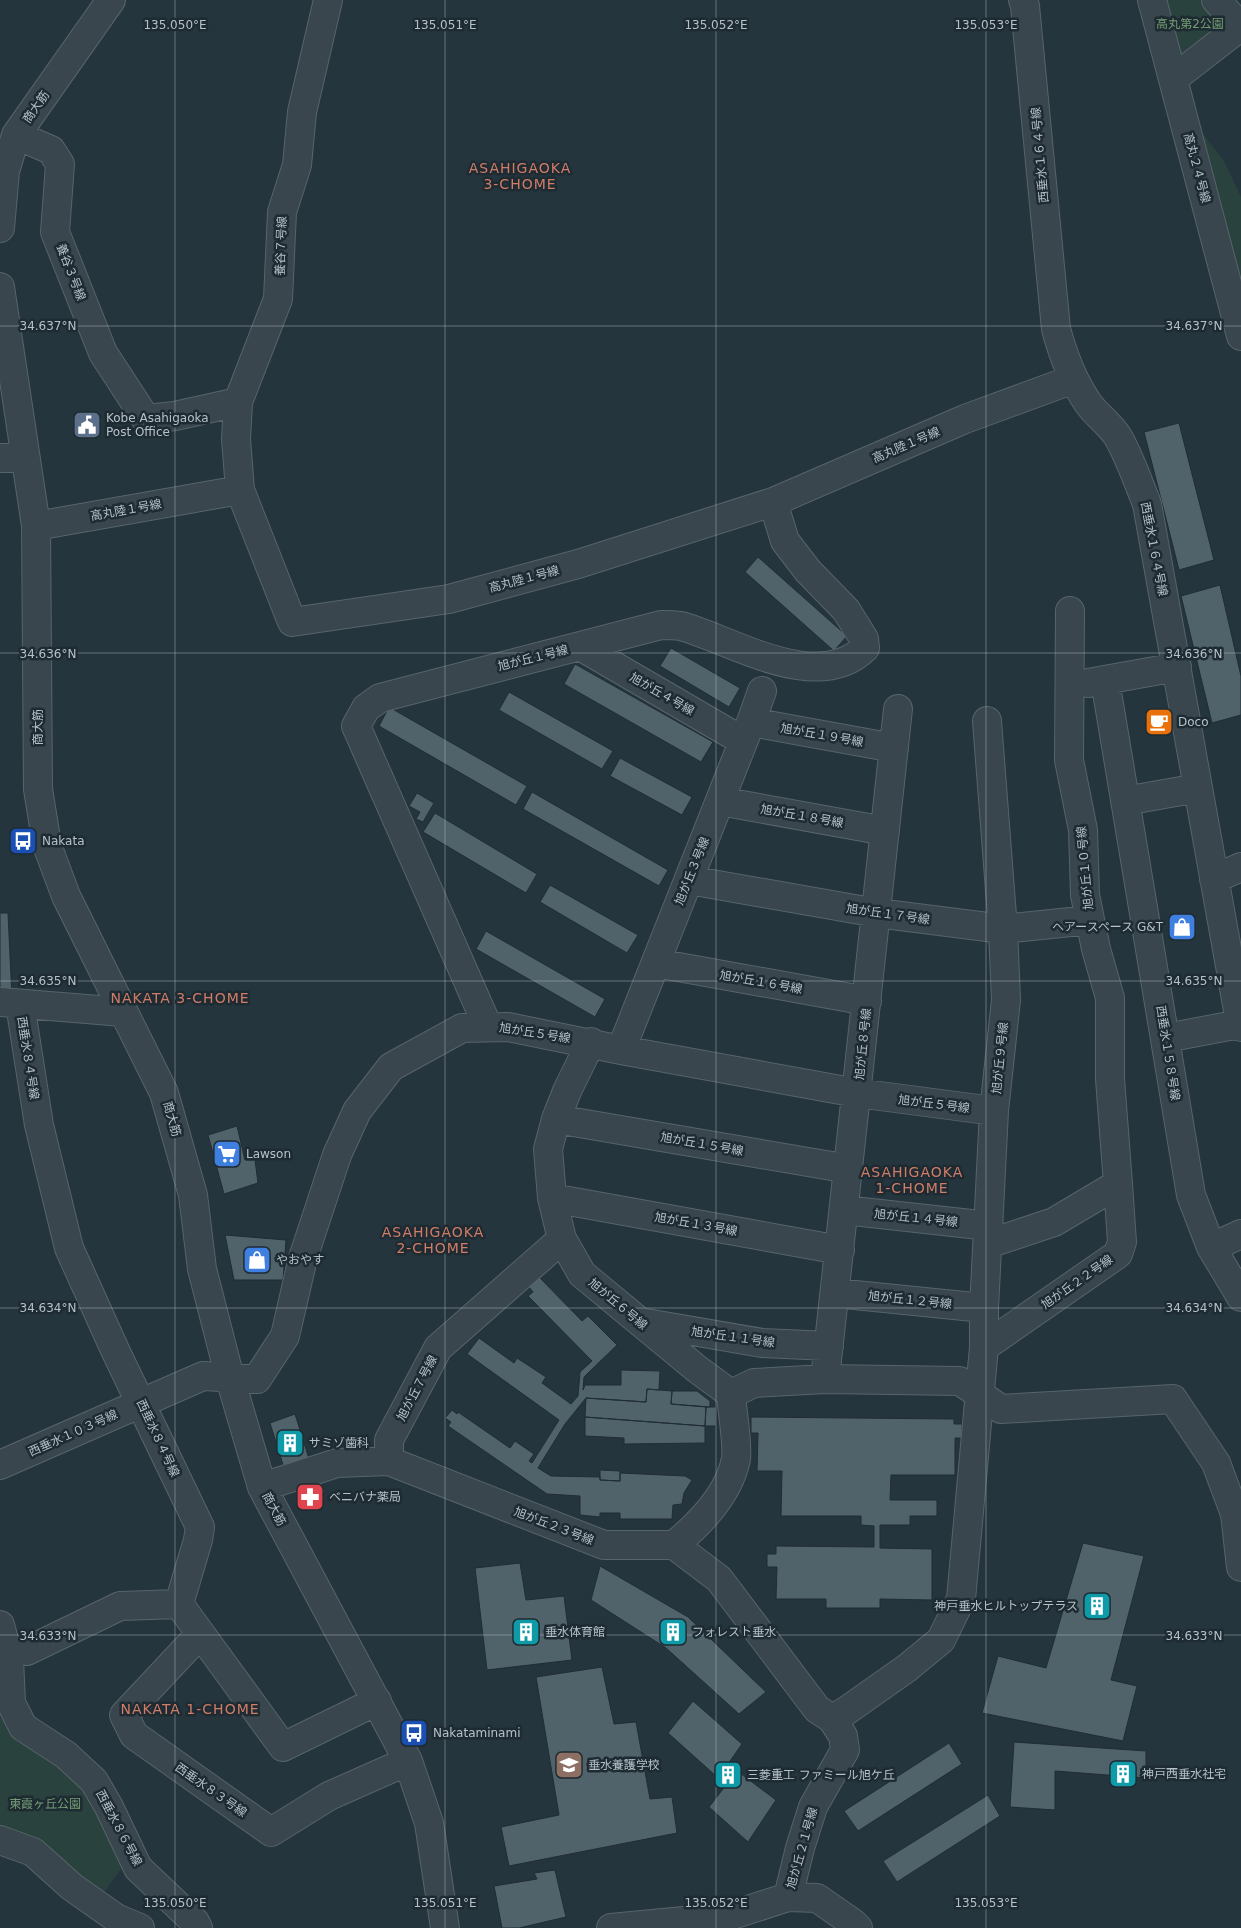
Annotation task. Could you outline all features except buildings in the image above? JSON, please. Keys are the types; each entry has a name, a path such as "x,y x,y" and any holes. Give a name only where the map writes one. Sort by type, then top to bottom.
{"street":[{"name":"商大筋","path":"7,153 111,0"},
{"name":"養谷７号線","path":"240,490 236,439 238,402 278,299 282,212 296,165 302,112 328,0"},
{"name":"西垂水１６４号線","path":"1023,0 1031,60 1056,329 1063,355 1074,379 1088,404 1111,427 1119,439 1147,504 1241,1026"},
{"name":"高丸２４号線","path":"1152,0 1241,336"},
{"path":"1173,79 1241,27 1216,0"},
{"name":"養谷３号線","path":"7,153 51,150 60,164 55,232 103,353 146,419 174,416 238,402"},
{"path":"0,228 7,153"},
{"name":"商大筋","path":"0,287 13,458 36,526 38,789 47,845 66,896 164,1094 193,1195 202,1269 230,1378 262,1487 408,1761 429,1823 445,1928"},
{"name":"高丸陸１号線","path":"36,526 240,490 292,622 449,599 578,564 773,502 965,419 1074,379"},
{"name":"旭が丘１号線","path":"488,1027 356,726 366,708 380,698 662,625 679,626 772,659 795,664 819,666 843,663 857,656 865,648 864,639 857,625 846,610 808,571 785,541 773,502"},
{"name":"旭が丘１０号線","path":"1070,611 1069,760 1083,830 1085,895 1096,949 1110,998 1110,1079 1118,1184"},
{"name":"旭が丘４号線","path":"580,646 747,732"},
{"path":"1069,686 1177,667"},
{"name":"西垂水１５８号線","path":"1105,680 1191,1195 1211,1247 1241,1297"},
{"name":"旭が丘３号線","path":"621,1050 762,691"},
{"name":"旭が丘８号線","path":"825,1379 898,709"},
{"name":"旭が丘９号線","path":"832,1719 846,1712 907,1668 941,1640 961,1598 984,1347 984,1308 994,1112 1006,1000 1003,929 987,720"},
{"name":"旭が丘１９号線","path":"747,732 894,748"},
{"path":"1125,801 1198,788"},
{"name":"旭が丘１８号線","path":"720,801 885,831"},
{"path":"1214,879 1241,867"},
{"name":"旭が丘１７号線","path":"688,880 877,913 1003,929 1090,920"},
{"name":"旭が丘１６号線","path":"656,962 867,1001"},
{"path":"10,1003 123,1012"},
{"name":"西垂水８４号線","path":"10,1003 69,1248 115,1350 200,1526 198,1540 179,1604"},
{"path":"1166,1038 1241,1026"},
{"name":"旭が丘５号線","path":"230,1378 257,1379 285,1336 303,1258 337,1155 357,1111 391,1067 462,1028 508,1027 857,1094 994,1112"},
{"name":"旭が丘６号線","path":"591,1042 567,1090 556,1119 548,1149 552,1198 562,1239 582,1274 638,1322 731,1394"},
{"name":"旭が丘１５号線","path":"556,1119 849,1169"},
{"path":"988,1235 1054,1222 1118,1184"},
{"name":"旭が丘２２号線","path":"984,1347 1118,1254 1122,1242 1118,1184"},
{"name":"旭が丘１３号線","path":"552,1198 840,1250"},
{"name":"旭が丘１４号線","path":"844,1210 988,1235"},
{"name":"旭が丘７号線","path":"389,1461 389,1440 438,1348 562,1239"},
{"name":"旭が丘１２号線","path":"835,1293 984,1308"},
{"name":"旭が丘１１号線","path":"638,1322 762,1343 829,1346"},
{"name":"西垂水１０３号線","path":"0,1465 203,1376 230,1378"},
{"path":"832,1719 817,1709 719,1579 674,1545 708,1513 727,1485 736,1458 731,1394 754,1383 825,1379 960,1381 1001,1409 1173,1400 1216,1463 1235,1514 1241,1567"},
{"path":"262,1487 337,1463 389,1461"},
{"name":"旭が丘２３号線","path":"389,1461 604,1546 674,1545"},
{"path":"26,1651 120,1606 179,1604 283,1747 377,1701"},
{"name":"西垂水８６号線","path":"0,1626 10,1659 11,1703 23,1727 66,1755 94,1781 109,1807 138,1868 195,1922 198,1928"},
{"name":"西垂水８３号線","path":"200,1634 124,1715 134,1735 270,1832 329,1796 408,1761"},
{"name":"旭が丘２１号線","path":"788,1897 800,1848 813,1807 845,1750 843,1736 832,1719"},
{"path":"0,1840 33,1852 72,1887 116,1918 140,1928"},
{"path":"611,1928 659,1925 726,1917 788,1897 817,1898 858,1928"}],"green space":[{"name":"高丸第2公園","path":"1160,0 1200,0 1226,28 1176,62"},
{"path":"1193,121 1224,161 1241,197 1241,308"},
{"name":"東霞ヶ丘公園","path":"0,1700 79,1772 126,1862 99,1899 0,1833"}],"place":[{"name":"Kobe Asahigaoka Post Office","path":"87,425"},
{"name":"Doco","path":"1159,722"},
{"name":"Nakata","path":"23,841"},
{"name":"ヘアースペース G&T","path":"1182,927"},
{"name":"Lawson","path":"227,1154"},
{"name":"やおやす","path":"257,1260"},
{"name":"サミゾ歯科","path":"290,1443"},
{"name":"ベニバナ薬局","path":"310,1497"},
{"name":"神戸垂水ヒルトップテラス","path":"1097,1606"},
{"name":"垂水体育館","path":"526,1632"},
{"name":"フォレスト垂水","path":"673,1632"},
{"name":"Nakataminami","path":"414,1733"},
{"name":"垂水養護学校","path":"569,1765"},
{"name":"神戸西垂水社宅","path":"1123,1774"},
{"name":"三菱重工 ファミール旭ケ丘","path":"728,1775"}],"district":[{"name":"ASAHIGAOKA 3-CHOME","path":"520,176"},
{"name":"NAKATA 3-CHOME","path":"180,998"},
{"name":"ASAHIGAOKA 1-CHOME","path":"912,1180"},
{"name":"ASAHIGAOKA 2-CHOME","path":"433,1240"},
{"name":"NAKATA 1-CHOME","path":"190,1709"}]}
